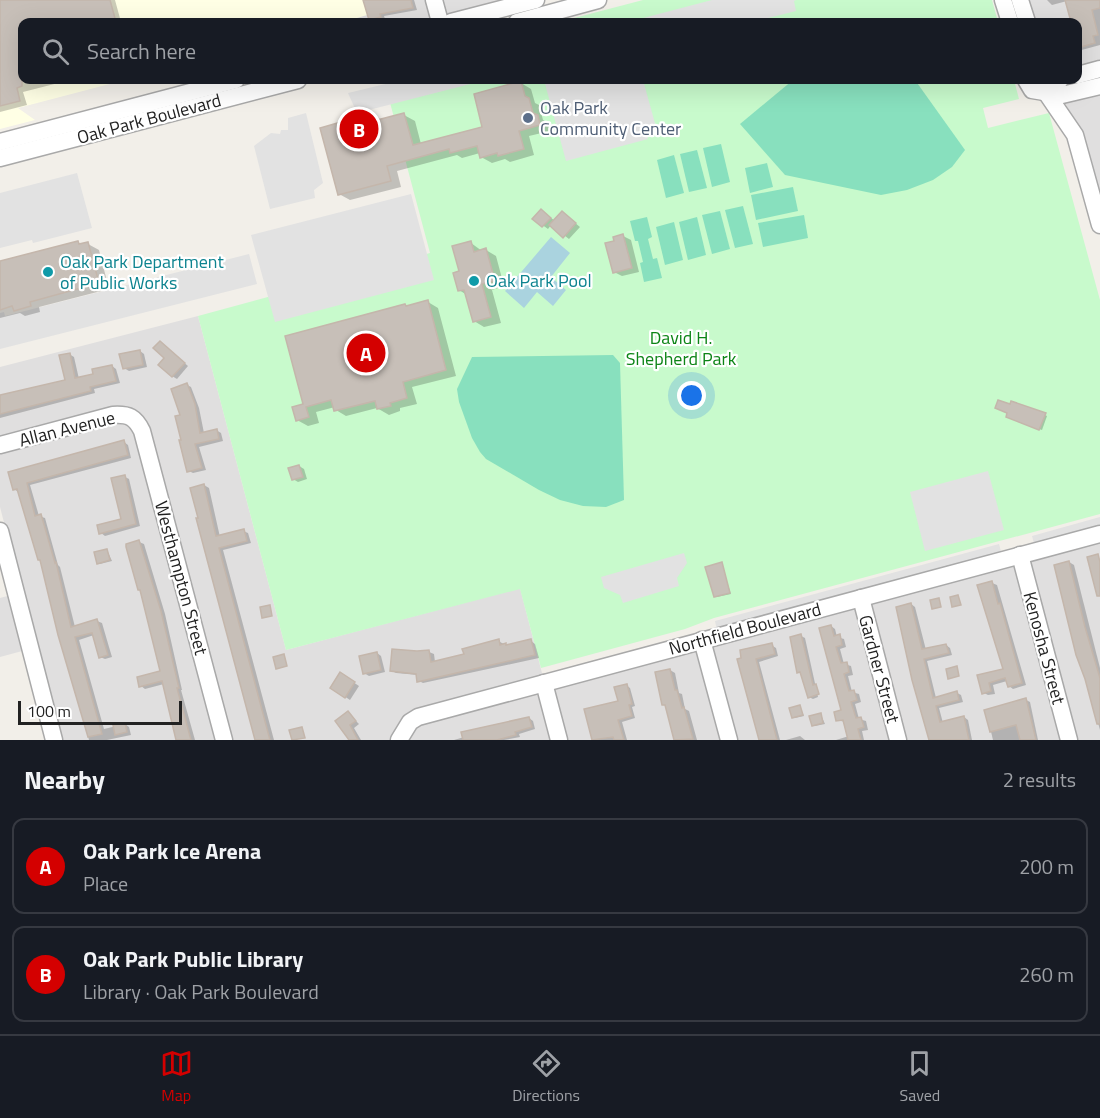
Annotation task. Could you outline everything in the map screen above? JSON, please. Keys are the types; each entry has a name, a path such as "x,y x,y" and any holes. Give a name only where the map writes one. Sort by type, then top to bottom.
{"street":[{"path":"434,0 439,18"},
{"path":"497,17 536,0"},
{"path":"529,18 578,2 598,0"},
{"path":"1003,0 1016,18"},
{"path":"1019,18 1020,0"},
{"path":"1082,74 1100,69"},
{"name":"Oak Park Boulevard","path":"0,142 221,84"},
{"name":"Oak Park Boulevard","path":"0,158 283,84"},
{"path":"1028,84 1032,90 1045,87 1062,96 1100,86"},
{"path":"1045,87 1075,135 1100,225"},
{"name":"Allan Avenue","path":"0,445 113,415 134,418"},
{"name":"Westhampton Street","path":"134,418 142,431 224,740"},
{"path":"0,531 54,740"},
{"name":"Northfield Boulevard","path":"399,740 410,722 418,717 1100,534"},
{"name":"Kenosha Street","path":"1020,555 1069,740"},
{"name":"Gardner Street","path":"861,598 898,740"},
{"path":"702,640 729,740"},
{"path":"544,683 559,740"}],"shaded area":[{"path":"0,0 363,0 367,15 356,18 18,18 18,84 110,84 18,108 35,120 0,129"},
{"path":"363,0 506,0 428,18 356,18 367,15"},
{"path":"712,0 796,0 794,1 796,11 768,18 643,18"},
{"path":"1025,0 1100,0 1100,194 1081,130 1053,84 1082,84 1082,18 1030,18"},
{"path":"385,84 470,84 357,113 348,93"},
{"path":"545,84 644,84 656,127 645,130 648,139 566,161"},
{"path":"306,113 323,183 314,190 315,198 270,209 254,146 271,133 280,134 281,130 288,130 288,118"},
{"path":"77,173 92,228 33,243 32,240 0,248 0,193"},
{"path":"411,194 434,280 275,322 251,235"},
{"path":"249,254 257,284 0,349 0,313 4,312 5,316"},
{"path":"198,316 286,650 520,588 543,677 1100,541 1100,740 62,740 37,647 0,657 0,598 22,592 0,507 0,367"},
{"path":"988,471 1004,530 925,551 910,492"},
{"path":"1100,517 1100,534 1036,551 1032,536"},
{"path":"999,544 1003,559 718,636 715,621"},
{"path":"684,553 687,563 677,578 679,586 623,603 620,595 604,588 601,577"}],"green space":[{"path":"643,0 992,0 997,18 574,18"},
{"name":"David H. Shepherd Park","path":"385,84 1015,84 1019,99 983,108 988,128 1049,113 1100,300 1100,514 714,618 685,629 541,668 520,589 286,650 198,316 430,253"},
{"path":"788,84 918,84 965,150 952,167 933,180 907,190 881,195 785,175 740,124"},
{"path":"721,144 730,182 712,187 703,148"},
{"path":"697,150 707,188 689,192 680,154"},
{"path":"674,155 684,193 666,198 657,160"},
{"path":"767,163 773,187 750,193 745,168"},
{"path":"793,187 798,211 756,220 751,195"},
{"path":"743,206 753,244 735,248 725,210"},
{"path":"720,211 730,249 712,254 702,215"},
{"path":"804,215 808,238 763,247 758,223"},
{"path":"647,217 652,237 648,239 653,259 657,258 662,278 644,282 640,263 643,262 630,221"},
{"path":"697,217 706,255 688,260 679,222"},
{"path":"674,222 683,260 665,265 656,227"},
{"path":"613,355 620,363 624,500 606,507 583,506 560,500 486,459 480,452 472,438 459,402 457,389 472,357"}],"water":[{"path":"551,237 570,253 551,277 566,290 553,306 537,292 524,308 505,291"}],"building":[{"path":"0,0 110,0 115,18 18,18 18,84 22,86 17,88 20,101 0,106"},
{"path":"363,0 411,0 413,8 380,14 381,17 377,18 368,18"},
{"path":"1065,0 1100,0 1100,8 1092,10 1098,35 1093,36 1095,43 1082,47 1082,18 1070,18"},
{"path":"510,84 522,84 533,113 538,115 540,125 519,131 524,149 480,158 477,146 450,153 449,149 387,166 391,181 338,195 320,128 341,122 343,129 404,113 413,145 482,127 474,94"},
{"path":"541,209 551,218 542,227 532,219"},
{"path":"562,211 576,223 563,238 549,225"},
{"path":"623,234 632,268 613,273 605,243 614,241 613,237"},
{"name":"Oak Park Department of Public Works","path":"78,241 79,244 88,242 99,283 30,302 31,306 14,311 12,306 0,310 0,261"},
{"name":"Oak Park Pool","path":"471,241 474,252 486,248 495,281 482,284 491,317 473,322 464,290 458,291 453,273 459,271 452,246"},
{"path":"428,300 446,370 403,382 407,398 390,403 391,406 377,409 375,401 334,411 331,400 306,407 309,417 296,421 292,407 303,404 285,336"},
{"path":"160,341 185,363 172,377 158,365 164,358 153,348"},
{"path":"140,350 143,365 123,369 119,354"},
{"path":"70,353 75,378 93,374 92,369 112,365 116,381 90,387 91,391 0,414 0,395 65,380 59,355"},
{"path":"187,383 195,404 200,433 217,429 219,439 195,444 202,468 187,472 175,416 180,415 171,389"},
{"path":"998,400 1010,404 1011,401 1046,413 1039,430 1006,417 1007,413 995,408"},
{"path":"124,440 128,455 27,483 35,516 41,514 56,562 71,627 97,619 108,655 99,658 92,633 75,637 102,734 88,737 58,635 40,560 38,560 17,489 13,490 8,472"},
{"path":"299,465 303,477 292,480 288,468"},
{"path":"125,475 136,524 99,534 97,525 121,519 111,478"},
{"path":"204,484 216,536 244,529 247,541 219,548 270,740 255,740 196,518 198,518 190,488"},
{"path":"139,540 161,611 179,688 177,688 191,740 176,740 162,681 139,687 137,677 160,671 140,590 138,590 126,547 126,544"},
{"path":"107,549 110,560 97,564 94,552"},
{"path":"1098,554 1100,596 1097,596 1087,557"},
{"path":"1069,561 1100,678 1100,724 1097,724 1076,655 1054,565"},
{"path":"722,562 730,593 714,597 705,567"},
{"path":"992,581 1022,683 1008,687 1005,678 989,683 991,691 982,694 977,675 1003,669 977,585"},
{"path":"958,595 961,605 952,607 950,597"},
{"path":"939,598 941,607 932,609 930,600"},
{"path":"911,603 922,649 946,644 949,653 924,659 933,698 957,691 959,700 936,706 940,722 964,716 969,740 929,740 912,680 896,607"},
{"path":"270,605 272,616 262,618 260,607"},
{"path":"831,625 834,636 840,634 842,645 836,647 841,663 847,662 849,672 844,674 849,691 854,690 857,700 851,702 856,718 861,717 864,727 858,729 861,740 848,740 843,720 836,721 834,712 841,710 819,628"},
{"path":"801,634 813,685 816,684 819,694 808,698 800,672 797,673 790,637"},
{"path":"499,639 500,645 506,643 506,645 531,639 535,655 417,682 416,674 390,671 392,649 429,650 431,662 464,654 462,649"},
{"path":"772,643 775,654 756,659 777,740 759,740 737,659 741,658 740,650"},
{"path":"377,652 381,670 363,674 359,656"},
{"path":"284,654 287,666 276,669 273,657"},
{"path":"957,666 959,676 948,679 946,669"},
{"path":"670,669 675,690 677,690 682,708 684,707 693,739 674,740 665,705 662,705 655,672"},
{"path":"340,672 355,682 345,698 330,688"},
{"path":"627,684 632,704 629,705 632,716 618,720 624,740 614,740 613,737 592,740 584,709 618,701 614,687"},
{"path":"1026,698 1036,740 1020,740 1016,725 990,732 984,710"},
{"path":"800,705 803,715 792,718 789,708"},
{"path":"348,711 356,721 350,725 358,740 349,740 335,721"},
{"path":"821,713 823,723 812,726 809,716"},
{"path":"529,717 532,727 515,732 516,735 497,740 463,740 461,732"},
{"path":"125,723 127,732 115,735 113,725"},
{"path":"302,727 305,738 292,740 289,730"}],"place":[{"name":"Oak Park Community Center","path":"528,118"},
{"name":"Oak Park Public Library","path":"359,129"},
{"name":"Oak Park Department of Public Works","path":"48,272"},
{"name":"Oak Park Pool","path":"474,281"},
{"name":"Oak Park Ice Arena","path":"366,353"}]}
